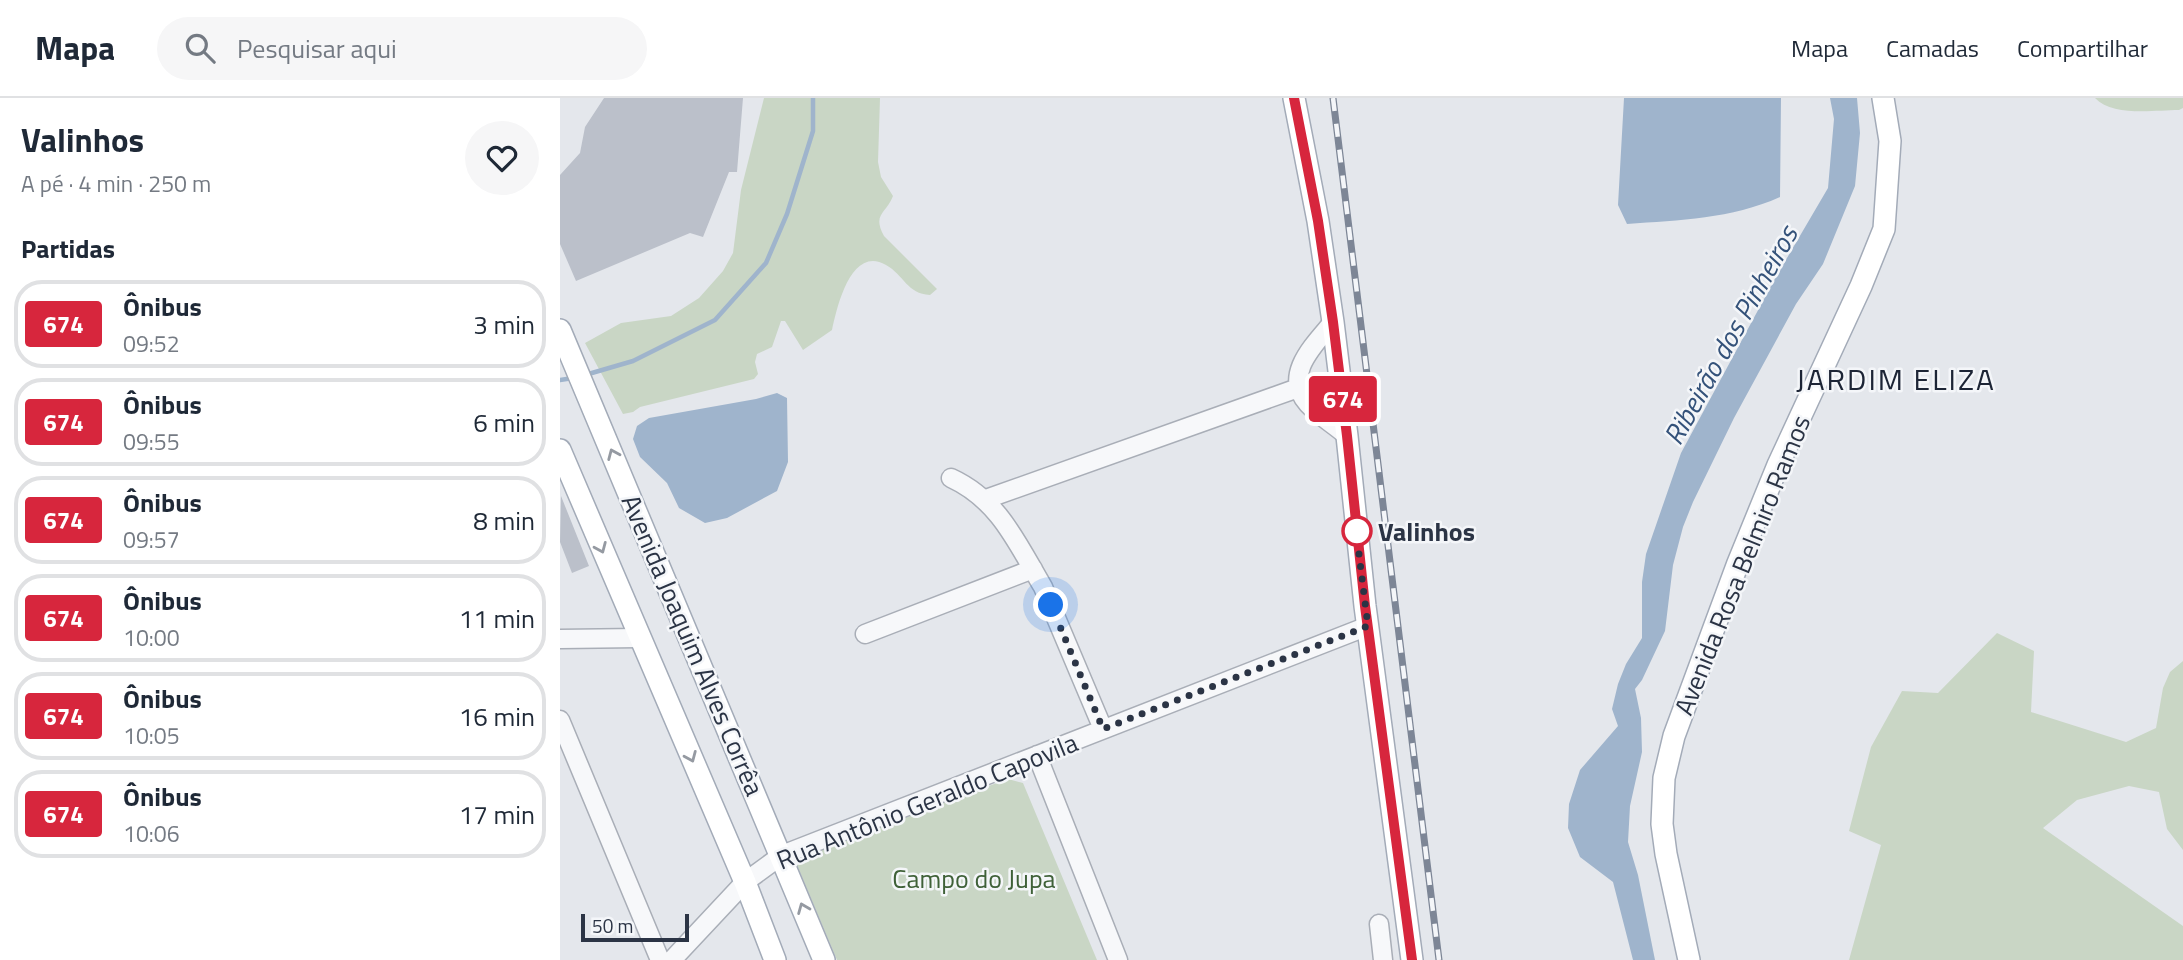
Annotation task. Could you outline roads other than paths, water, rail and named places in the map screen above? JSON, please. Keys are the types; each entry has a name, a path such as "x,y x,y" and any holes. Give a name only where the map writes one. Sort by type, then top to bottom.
{"main road":[{"path":"1294,98 1318,221 1333,322 1352,500 1412,960"},
{"name":"Avenida Rosa Belmiro Ramos","path":"1689,960 1666,854 1662,824 1664,778 1674,736 1738,563 1778,465 1861,286 1884,229 1890,141 1883,98"},
{"name":"Avenida Joaquim Alves Corrêa","path":"560,330 824,960"},
{"name":"Avenida Joaquim Alves Corrêa","path":"560,450 775,960"}],"street":[{"path":"1333,322 1303,361 1298,374 1298,388 1308,404 1347,436"},
{"path":"986,499 1298,388"},
{"path":"951,478 986,499 1003,520 1033,569 1103,729"},
{"path":"866,634 1033,569"},
{"name":"Rua Antônio Geraldo Capovila","path":"672,960 744,882 782,855 1368,626"},
{"path":"560,639 639,638"},
{"path":"560,720 660,960"},
{"path":"1037,755 1118,960"},
{"path":"1379,924 1384,960"}],"water":[{"path":"1624,98 1781,98 1780,197 1724,214 1627,224 1618,205"},
{"path":"1830,98 1857,98 1860,133 1855,186 1823,264 1796,304 1734,418 1693,502 1673,565 1665,631 1635,689 1641,718 1642,752 1630,806 1628,842 1638,875 1655,960 1633,960 1613,882 1580,857 1568,828 1569,804 1580,770 1618,726 1612,709 1618,684 1626,664 1642,638 1642,582 1646,554 1681,453 1777,275 1828,188 1834,119"},
{"path":"777,393 787,398 788,462 777,491 727,518 705,523 679,508 667,483 640,457 633,439 637,426 649,418"}],"waterway":[{"path":"585,375 633,361 715,320 766,263 787,214 813,131 813,98"},
{"path":"560,380 573,378"}],"railway":[{"path":"1333,98 1439,960"}],"place":[{"name":"Valinhos","path":"1357,531"}],"district":[{"name":"JARDIM ELIZA","path":"1896,379"}],"water label":[{"name":"Ribeirão dos Pinheiros","path":"1730,335"}],"park label":[{"name":"Campo do Jupa","path":"974,878"}]}
